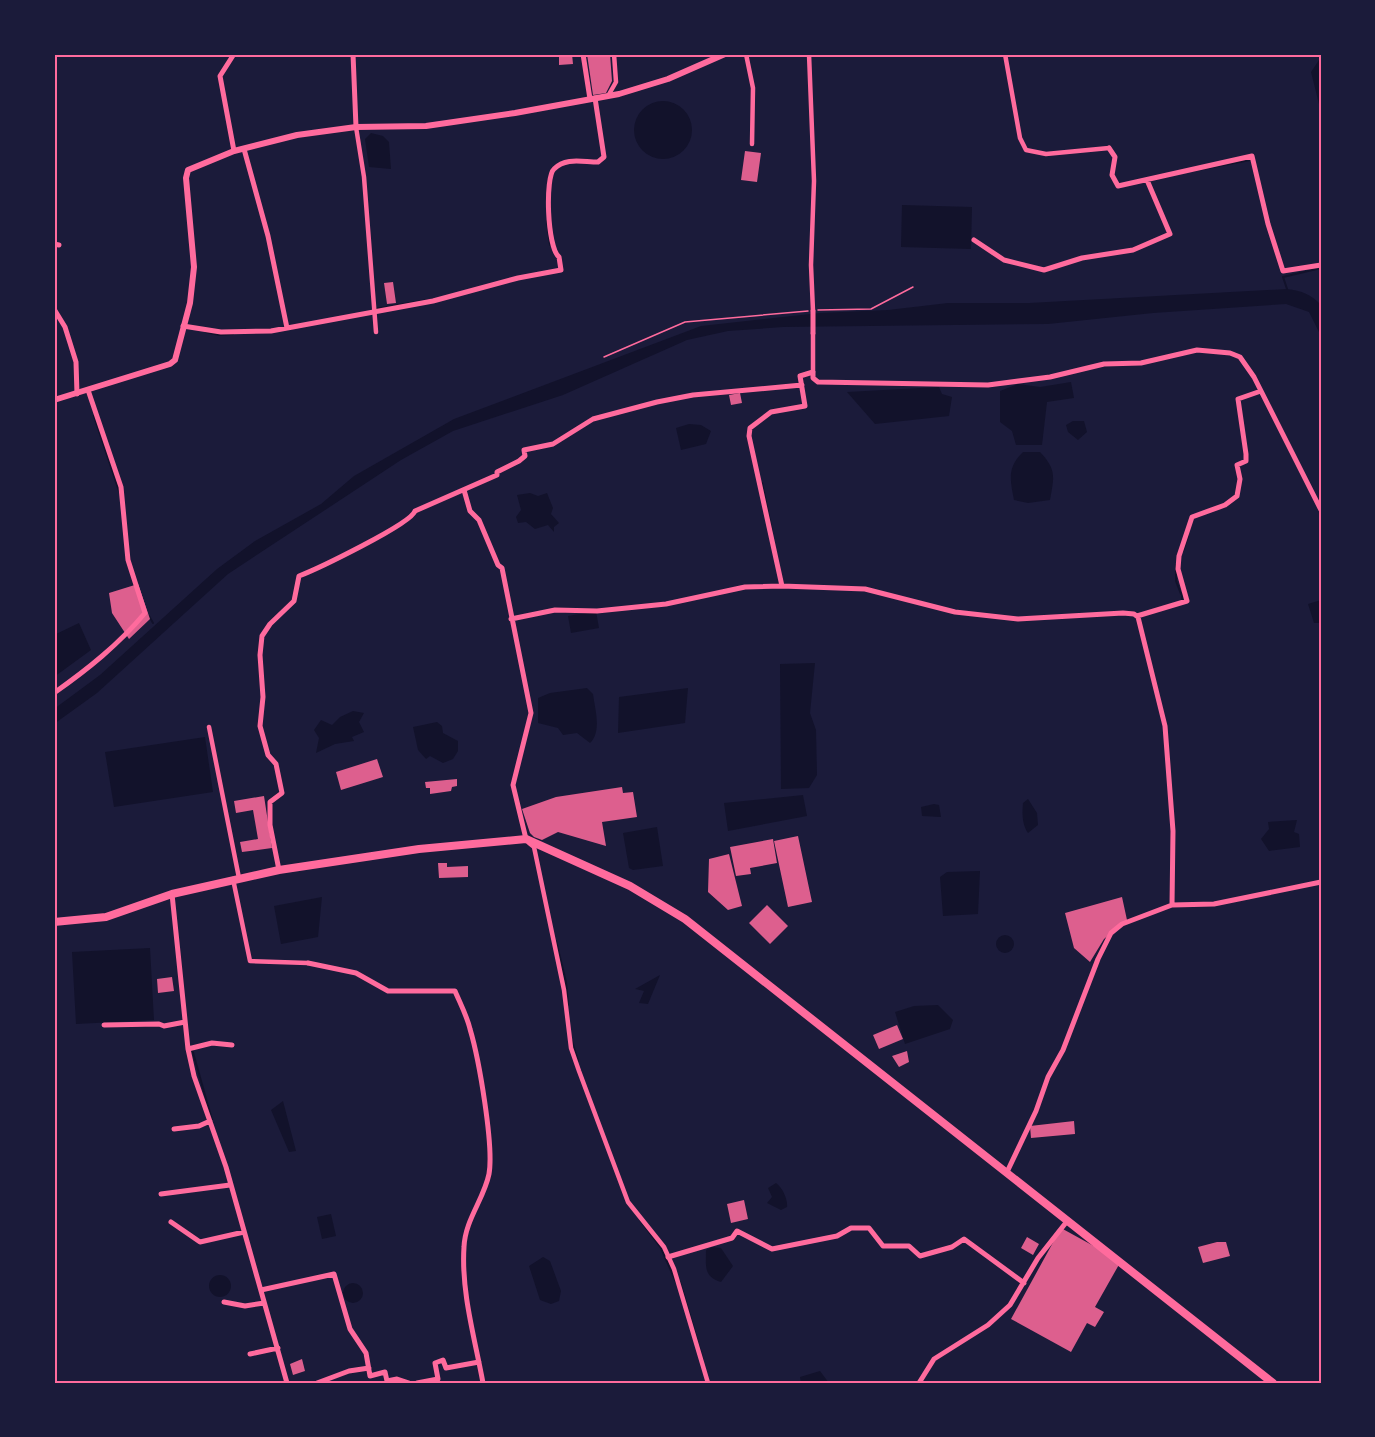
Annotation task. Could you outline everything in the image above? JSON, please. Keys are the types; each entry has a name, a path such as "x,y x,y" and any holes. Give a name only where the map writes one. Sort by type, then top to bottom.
{"highway":[{"path":"54,922 106,917 172,894 279,870 418,849 526,839 630,886 685,919 1273,1383"}],"main road":[{"path":"54,400 170,364 175,360 190,303 194,267 186,178 188,170 234,151 297,135 356,127 426,126 608,96 668,80 725,54"}],"street":[{"path":"234,54 220,76 220,89 234,151"},
{"path":"353,54 356,127 364,177 376,332"},
{"path":"183,326 221,332 288,328 433,301 518,278 561,270 559,256 554,253 548,228 550,189 548,178 552,170 566,160 598,162 603,157 583,54"},
{"path":"608,96 616,82 614,54"},
{"path":"746,54 753,88 752,144"},
{"path":"809,54 814,181 811,265 813,378 818,382 988,385 1050,377 1104,364 1141,363 1181,352 1207,350 1230,353 1240,357 1261,392 1321,510"},
{"path":"1005,54 1020,138 1026,150 1046,154 1109,148 1115,157 1112,175 1118,186 1252,156 1268,224 1283,271 1321,266"},
{"path":"244,148 268,236 288,328"},
{"path":"974,240 1004,260 1044,270 1082,258 1133,250 1170,234 1147,180"},
{"path":"54,309 65,327 76,362 77,394"},
{"path":"782,586 749,436 750,428 771,412 806,406 800,376 813,372"},
{"path":"279,870 270,825 270,802 282,793 281,781 276,764 268,755 260,726 262,697 260,655 262,636 270,624 294,601 299,576 328,566 412,517 415,511 464,490 519,461 525,456 524,450 553,444 593,419 693,395 802,385"},
{"path":"54,693 94,665 123,639 145,613 128,560 124,534 126,508 122,487 88,390"},
{"path":"511,619 555,610 597,611 666,604 745,587 782,586 865,589 955,612 1018,619 1123,613 1137,616 1187,601 1178,569 1179,556 1192,517 1225,506 1237,496 1240,479 1237,465 1246,461 1238,399 1261,392"},
{"path":"464,490 470,511 479,520 498,565 502,568 531,713 513,785 526,839 534,847 564,990 571,1048 628,1202 664,1246 692,1324 708,1383"},
{"path":"1137,616 1165,726 1173,831 1172,905"},
{"path":"209,727 250,961 308,963 356,973 388,992 455,991 470,1028 483,1097 491,1163 486,1187 473,1211 464,1246 466,1288 483,1383"},
{"path":"1006,1172 1036,1111 1048,1077 1063,1050 1098,959 1111,933 1122,924 1172,905 1214,904 1321,882"},
{"path":"172,894 188,1049 194,1076 230,1185 287,1383"},
{"path":"104,1025 159,1024 164,1026 185,1022"},
{"path":"188,1049 212,1043 232,1045"},
{"path":"174,1129 199,1126 210,1121"},
{"path":"161,1194 230,1185"},
{"path":"919,1383 934,1359 988,1325 1010,1305 1038,1258 1068,1220"},
{"path":"171,1222 200,1242 244,1232"},
{"path":"668,1257 732,1238 737,1231 772,1249 837,1236 851,1228 869,1228 884,1246 909,1246 920,1256 952,1247 964,1239 1024,1283"},
{"path":"261,1290 334,1274 350,1329 366,1353 370,1376 385,1372 387,1381 397,1379 409,1383"},
{"path":"224,1302 245,1306 264,1303"},
{"path":"250,1354 278,1348"},
{"path":"417,1383 438,1379 435,1363 443,1360 446,1368 479,1362"},
{"path":"317,1383 349,1371 369,1368"}],"path":[{"path":"604,357 685,322 813,310 871,309 913,287"}],"shaded area":[{"path":"1321,57 1321,112 1311,72"},
{"path":"663,101 674,103 687,114 692,130 690,141 679,154 663,159 652,157 639,146 634,130 636,119 647,106"},
{"path":"371,133 383,136 389,142 391,169 369,167 365,139"},
{"path":"902,205 972,207 971,249 901,247"},
{"path":"1287,289 1306,294 1321,305 1321,336 1309,312 1286,304 1153,313 1048,324 783,327 728,331 687,340 563,395 453,431 401,460 228,574 97,693 54,724 54,709 100,675 217,569 255,541 321,504 354,476 454,419 701,326 820,313 888,310 948,303 1029,303"},
{"path":"1071,382 1074,398 1047,402 1042,445 1016,445 1012,431 1000,422 1000,391 1018,384 1040,387"},
{"path":"939,387 942,394 952,397 949,416 875,424 847,392"},
{"path":"1073,421 1084,421 1087,432 1078,440 1068,432 1066,425"},
{"path":"689,424 701,425 711,431 706,444 681,450 676,428"},
{"path":"1023,452 1040,452 1052,469 1050,500 1028,503 1014,500 1011,474 1014,463"},
{"path":"530,493 538,496 547,493 553,508 551,514 559,523 554,527 554,532 548,525 535,529 526,522 518,523 516,517 521,510 517,495"},
{"path":"1321,600 1321,623 1314,623 1308,604"},
{"path":"596,611 599,628 571,633 568,616"},
{"path":"79,623 91,650 54,677 54,635"},
{"path":"815,663 810,713 816,730 817,775 809,788 781,789 780,664"},
{"path":"587,688 593,694 597,720 596,733 590,743 577,733 563,735 558,728 538,723 538,698 550,693"},
{"path":"688,688 685,723 618,733 619,697"},
{"path":"353,711 364,713 359,722 364,732 352,737 354,741 335,744 316,753 319,738 314,730 321,720 332,725 340,717"},
{"path":"437,722 442,726 443,733 458,741 458,751 453,759 443,763 430,756 426,759 418,750 413,727"},
{"path":"205,737 213,792 114,807 105,752"},
{"path":"803,795 807,816 728,831 724,803"},
{"path":"1028,799 1037,813 1038,825 1028,833 1024,822 1023,803"},
{"path":"939,805 941,817 922,816 921,807"},
{"path":"1297,820 1294,832 1299,834 1300,847 1269,851 1261,839 1269,829 1268,822"},
{"path":"657,827 663,866 633,870 629,868 623,833"},
{"path":"980,871 978,914 943,916 940,877 947,872"},
{"path":"322,897 318,937 281,944 274,906"},
{"path":"1005,935 1011,938 1014,944 1011,950 1005,953 999,950 996,944 999,938"},
{"path":"150,948 154,1020 76,1024 72,952"},
{"path":"660,975 648,1004 639,1003 644,991 635,989"},
{"path":"938,1005 953,1020 950,1029 905,1044 895,1012 914,1006"},
{"path":"283,1101 296,1151 289,1152 271,1110"},
{"path":"776,1183 787,1200 787,1207 781,1210 767,1203 772,1197 768,1188"},
{"path":"331,1214 336,1236 322,1239 317,1217"},
{"path":"712,1247 721,1248 733,1266 721,1282 708,1274 706,1250"},
{"path":"543,1257 550,1261 561,1291 559,1301 551,1304 540,1300 529,1266"},
{"path":"220,1275 228,1278 231,1286 228,1294 220,1297 212,1294 209,1286 212,1278"},
{"path":"353,1283 360,1286 363,1293 360,1300 353,1303 346,1300 343,1293 346,1286"},
{"path":"820,1371 829,1383 801,1383 800,1377"}],"building":[{"path":"559,54 572,54 573,64 559,65"},
{"path":"587,54 610,54 612,81 606,93 593,95"},
{"path":"745,151 761,153 757,182 741,180"},
{"path":"393,282 396,303 387,304 384,283"},
{"path":"740,393 742,403 731,405 729,395"},
{"path":"138,584 150,619 129,639 112,613 109,593"},
{"path":"377,759 383,777 341,790 336,772"},
{"path":"457,779 457,786 452,787 451,791 430,794 430,788 426,788 425,782"},
{"path":"622,787 623,793 633,792 637,817 602,822 606,846 558,832 542,840 530,833 522,809 556,797"},
{"path":"264,796 272,848 242,852 240,842 258,839 253,810 236,813 234,801"},
{"path":"798,836 812,902 788,907 774,841"},
{"path":"773,839 777,863 750,868 751,874 736,876 730,847"},
{"path":"729,854 742,906 728,910 708,892 709,859"},
{"path":"438,863 447,863 447,867 468,866 468,877 439,878"},
{"path":"1122,897 1127,920 1104,939 1090,962 1074,948 1065,913"},
{"path":"767,905 788,926 770,944 749,923"},
{"path":"172,977 174,991 158,993 157,979"},
{"path":"897,1025 903,1039 879,1049 873,1035"},
{"path":"907,1051 909,1062 899,1067 892,1056"},
{"path":"1074,1121 1075,1134 1031,1138 1030,1126"},
{"path":"744,1200 748,1219 731,1223 727,1204"},
{"path":"1061,1228 1121,1261 1095,1307 1104,1312 1095,1327 1087,1323 1071,1352 1011,1319"},
{"path":"1027,1237 1039,1244 1033,1255 1021,1248"},
{"path":"1226,1242 1230,1256 1203,1263 1198,1247"},
{"path":"302,1359 305,1371 293,1375 290,1364"}],"waterway":[{"path":"1192,171 1250,160"},
{"path":"547,221 550,245"},
{"path":"1287,289 1283,277 1321,268"},
{"path":"375,309 427,300"},
{"path":"206,332 219,335 233,334"},
{"path":"94,416 119,491"},
{"path":"762,483 772,531"},
{"path":"1183,551 1188,536"},
{"path":"1176,565 1176,581 1181,594"},
{"path":"1182,602 1182,594 1185,593"},
{"path":"149,616 153,623"},
{"path":"556,941 566,982 568,1005"},
{"path":"572,1041 578,1061"},
{"path":"192,1049 212,1120"},
{"path":"640,1220 661,1248 676,1282"},
{"path":"680,1282 703,1360"}]}
